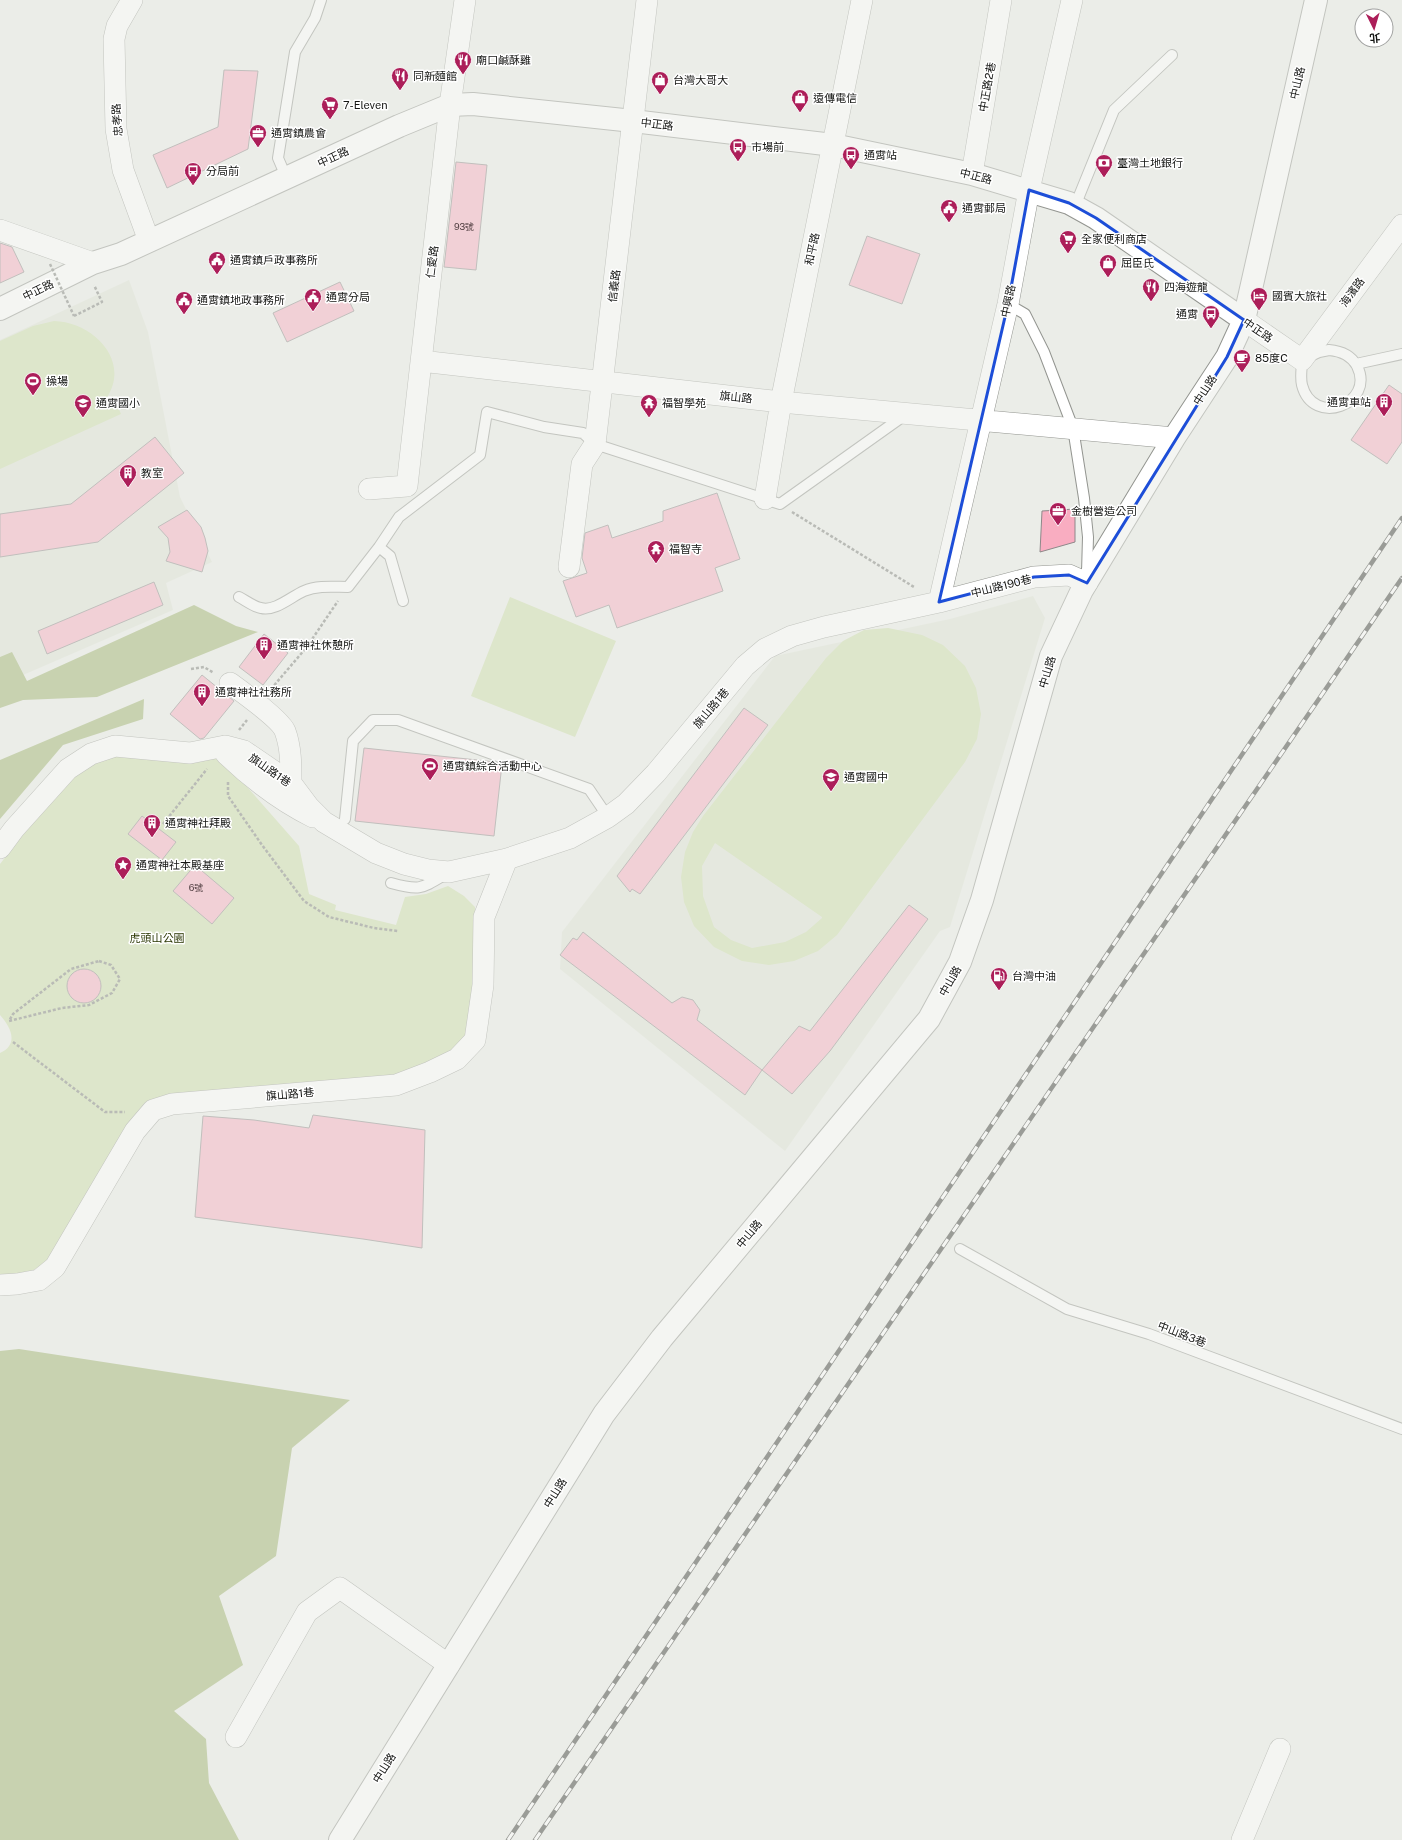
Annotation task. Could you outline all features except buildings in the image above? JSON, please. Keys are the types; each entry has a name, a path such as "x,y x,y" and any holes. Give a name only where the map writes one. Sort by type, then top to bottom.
{"street":[{"name":"忠孝路","path":"132,0 117,26 114,40 116,129 123,170 149,240"},
{"name":"仁愛路","path":"368,489 407,486 450,105 465,0"},
{"name":"信義路","path":"569,567 582,464 595,444 647,0"},
{"name":"和平路","path":"772,502 781,402 862,0"},
{"name":"中正路2巷","path":"972,174 1001,0"},
{"name":"中興路","path":"938,602 1008,304 1029,190 1072,0"},
{"name":"中山路","path":"340,1840 604,1414 662,1338 929,1019 960,962 982,900 1051,656 1087,583 1174,438 1227,357 1244,320 1316,0"},
{"name":"中正路","path":"0,309 93,263 121,254 399,126 450,105 474,104 833,145 972,174 1029,190 1075,206 1096,218 1302,360"},
{"name":"海濱路","path":"1302,360 1402,225"},
{"path":"0,230 93,263"},
{"name":"旗山路","path":"421,362 781,402 1174,438"},
{"name":"中山路190巷","path":"938,602 1034,577 1069,575 1087,583"},
{"name":"旗山路1巷","path":"0,848 14,829 68,770 91,754 115,746 190,753 225,750 244,751 291,783 309,807 324,822 376,853 428,870 449,872 507,859 570,838 608,817 640,790 746,666 765,649 792,636 824,627 938,602"},
{"path":"230,683 259,704 285,729 291,757 291,783"},
{"path":"225,750 237,765 292,806 324,822"},
{"name":"旗山路1巷","path":"153,1110 172,1104 396,1085 430,1072 457,1059 475,1040 483,985 484,918 507,859"},
{"path":"0,1285 39,1280 55,1267 123,1150 153,1110"},
{"path":"236,1737 307,1612 340,1588 449,1665"},
{"path":"1242,1840 1280,1749"}],"lane":[{"path":"286,179 278,158 295,52 315,18 321,0"},
{"path":"1075,206 1114,110 1172,55"},
{"path":"1008,304 1025,314 1044,352 1073,428 1084,498 1088,537 1087,583"},
{"path":"1329,350 1339,351 1347,355 1356,364 1360,380 1358,389 1353,398 1346,404 1337,408 1318,406 1310,400 1304,392 1301,383 1302,360 1320,352 1329,350"},
{"path":"1356,364 1402,354"},
{"path":"238,597 261,608 267,608 277,605 305,590 318,587 348,587 379,547 399,517 480,455 487,412 544,427 583,434 595,444 772,502 906,414"},
{"path":"379,547 390,556 403,601"},
{"path":"345,819 353,741 373,720 398,720 589,790 608,817"},
{"path":"391,883 408,888 423,887 449,872"},
{"name":"中山路3巷","path":"960,1249 1066,1309 1149,1334 1402,1429"}],"path":[{"path":"50,264 74,316 102,302"},
{"path":"772,502 938,602"},
{"path":"274,686 306,648 348,587"},
{"path":"191,668 204,667 230,683"},
{"path":"163,824 225,750"},
{"path":"225,750 228,796 304,901 329,918 374,928 398,930"},
{"path":"99,961 111,965 120,979 112,993 89,1005 62,1008 9,1021 13,1014 71,969 99,961"},
{"path":"13,1042 105,1112 134,1112 153,1110"}],"highlighted area":[{"path":"1029,190 1069,203 1096,218 1244,320 1227,357 1087,583 1069,575 1034,577 939,602 1008,304"}],"shaded area":[{"name":"通霄國小","path":"129,280 148,332 180,497 212,562 166,583 173,610 0,685 0,340"},
{"name":"通霄國中","path":"1033,596 1045,618 950,927 940,931 785,1151 560,969 562,932 775,656 950,619"}],"green space":[{"path":"54,321 68,323 82,328 94,336 104,346 111,358 114,371 113,385 106,399 113,396 121,414 0,469 0,341 33,326"},
{"path":"510,597 616,641 575,737 471,696"},
{"path":"194,605 236,626 258,632 97,697 23,700 0,708 0,657 12,652 27,681"},
{"path":"888,628 922,635 943,645 965,666 976,688 981,714 977,739 965,762 837,935 818,951 794,961 769,965 742,961 714,947 694,926 684,902 681,877 685,852 693,832 703,816 826,658 843,641 864,630","holes":["715,843 822,917 806,932 785,942 752,948 731,940 714,927 703,896 702,866"]},
{"path":"144,699 143,719 63,745 0,819 0,760"},
{"name":"虎頭山公園","path":"227,752 235,773 299,846 309,894 336,905 335,910 396,925 405,897 426,894 448,886 464,896 475,907 474,1016 468,1036 441,1059 378,1081 150,1102 139,1111 59,1247 43,1264 27,1274 0,1275 0,1053 10,1045 11,1035 10,1029 0,1015 0,864 66,780 93,762 120,754"},
{"path":"19,1349 350,1400 292,1448 276,1556 219,1596 243,1665 174,1711 206,1739 209,1783 239,1840 0,1840 0,1351"}],"railway":[{"path":"508,1840 1402,518"},
{"path":"535,1840 1402,578"}],"place":[{"name":"廟口鹹酥雞","path":"463,75"},
{"name":"同新麵館","path":"400,91"},
{"name":"台灣大哥大","path":"660,95"},
{"name":"遠傳電信","path":"800,113"},
{"name":"7-Eleven","path":"330,120"},
{"name":"通霄鎮農會","path":"258,148"},
{"name":"市場前","path":"738,162"},
{"name":"通霄站","path":"851,170"},
{"name":"臺灣土地銀行","path":"1104,178"},
{"name":"分局前","path":"193,186"},
{"name":"通霄郵局","path":"949,223"},
{"name":"全家便利商店","path":"1068,254"},
{"name":"通霄鎮戶政事務所","path":"217,275"},
{"name":"屈臣氏","path":"1108,278"},
{"name":"四海遊龍","path":"1151,302"},
{"name":"國賓大旅社","path":"1259,311"},
{"name":"通霄分局","path":"313,312"},
{"name":"通霄鎮地政事務所","path":"184,315"},
{"name":"通霄","path":"1211,329"},
{"name":"85度C","path":"1242,373"},
{"name":"操場","path":"33,396"},
{"name":"通霄車站","path":"1384,417"},
{"name":"通霄國小","path":"83,418"},
{"name":"福智學苑","path":"649,418"},
{"name":"教室","path":"128,488"},
{"name":"金樹營造公司","path":"1058,526"},
{"name":"福智寺","path":"656,564"},
{"name":"通霄神社休憩所","path":"264,660"},
{"name":"通霄神社社務所","path":"202,707"},
{"name":"通霄鎮綜合活動中心","path":"430,781"},
{"name":"通霄國中","path":"831,792"},
{"name":"通霄神社拜殿","path":"152,838"},
{"name":"通霄神社本殿基座","path":"123,880"},
{"name":"台灣中油","path":"999,991"}]}
